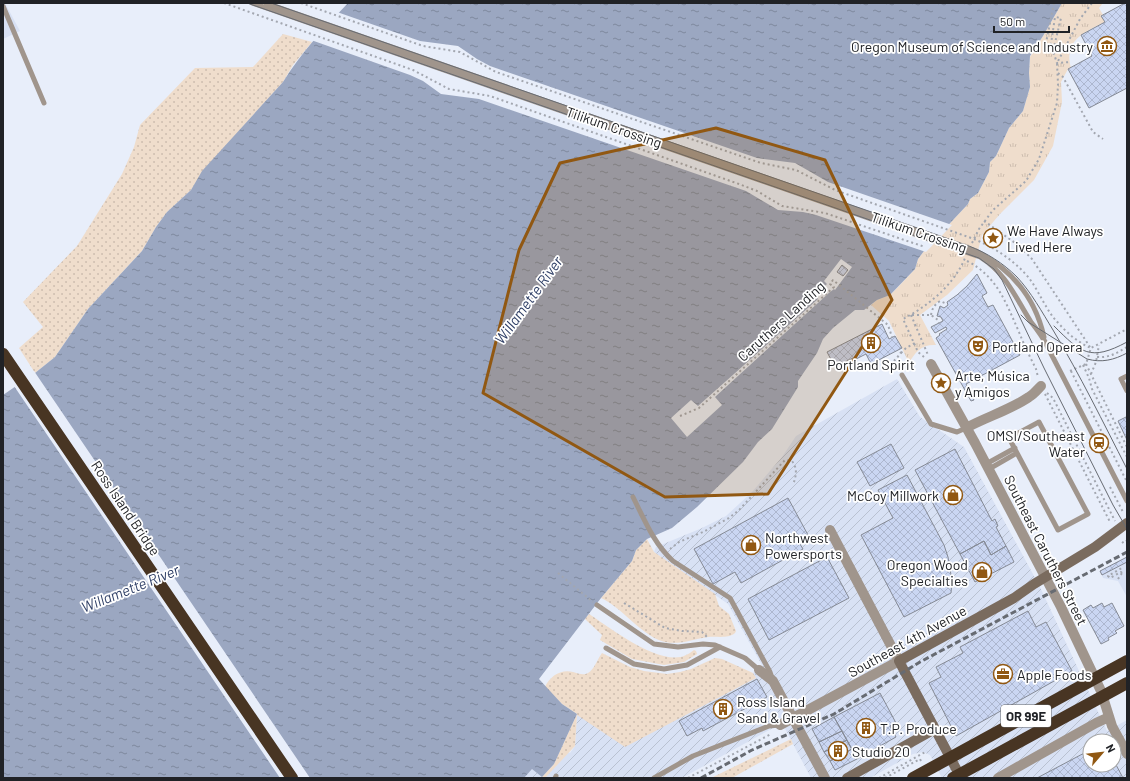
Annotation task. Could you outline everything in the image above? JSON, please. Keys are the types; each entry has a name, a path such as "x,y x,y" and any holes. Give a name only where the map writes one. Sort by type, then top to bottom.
{"highway":[{"name":"Ross Island Bridge","path":"3,354 292,778"},
{"name":"OR 99E","path":"913,778 923,767 1127,661"},
{"name":"OR 99E","path":"952,778 1127,683"}],"street":[{"name":"Southeast Caruthers Street","path":"931,364 987,466 1097,681 1109,717 1127,754"},
{"path":"966,428 1024,400 1041,386"},
{"name":"Southeast 4th Avenue","path":"780,725 794,719 1010,601 1081,556 1123,526"},
{"path":"830,530 961,778"},
{"path":"759,670 773,681 825,778"},
{"path":"998,778 1109,717"},
{"path":"847,778 935,729"}],"lane":[{"name":"Tilikum Crossing","path":"252,3 986,258"},
{"name":"Tilikum Crossing","path":"266,3 922,231 971,249 986,258"},
{"path":"3,6 44,103"},
{"path":"986,258 1002,266 1022,289 1039,319 1044,340"},
{"path":"986,258 1010,285 1044,340 1127,501"},
{"path":"902,375 931,424 957,432 966,428"},
{"path":"1127,376 1121,379 1127,391"},
{"path":"1039,422 1088,514 1058,530 1016,450 1009,438 1039,422"},
{"path":"987,466 1016,450"},
{"path":"633,497 658,546 665,554 673,561 730,598 770,672 773,681"},
{"path":"597,605 654,644 678,647 703,644 717,646 745,658 759,670"},
{"path":"606,648 634,664 664,669 687,665 717,646"},
{"path":"654,778 693,756 769,726 780,725"}],"path":[{"name":"Tilikum Crossing","path":"224,3 240,10 413,70 449,89 490,96 739,184 757,191 782,206 825,213 929,248"},
{"name":"Tilikum Crossing","path":"301,3 423,46 460,52 496,72 761,164 796,170 835,190 974,239 992,247 1010,259 1023,272 1037,290 1053,317 1082,345 1091,348"},
{"path":"970,247 984,221 993,210 1026,181 1039,159 1057,103 1058,73 1057,63 1053,52 1061,18 1055,18 1051,44 1046,43 1054,3"},
{"path":"1057,63 1080,19 1092,3"},
{"path":"1057,63 1070,62"},
{"path":"1058,73 1063,77 1093,132 1103,139"},
{"path":"984,221 1018,245 1029,255 1091,348"},
{"path":"931,364 918,352 903,319 911,315 932,299 953,279 968,254"},
{"name":"Tilikum Crossing","path":"958,258 980,268 993,281 1006,302 1036,369 1041,386"},
{"name":"Caruthers Landing","path":"680,416 699,408 834,287 830,284 834,280 885,322 888,325 892,337"},
{"path":"930,315 933,307 939,302 947,304"},
{"path":"911,315 930,315 938,320 939,323"},
{"path":"911,315 926,347 931,364"},
{"path":"1127,329 1099,345 1093,346 1086,364 1127,447"},
{"path":"894,361 906,348 915,343"},
{"path":"1091,374 1095,366 1099,345"},
{"path":"1097,357 1112,355 1127,348"},
{"path":"898,350 901,353"},
{"path":"1082,365 1089,378 1092,389 1127,457"},
{"path":"1071,371 1127,482"},
{"path":"1041,386 1110,522"},
{"path":"1055,401 1123,526"},
{"path":"665,554 676,544 729,518 739,510 785,460 792,461 796,470 793,485"},
{"path":"1122,543 1126,540 1127,541"},
{"path":"1118,579 1122,573 1121,572 1110,578 1108,576 1122,568"},
{"path":"558,573 597,605"},
{"path":"624,603 665,628 702,632 717,646"},
{"path":"688,778 773,733 780,725"},
{"path":"879,778 927,751"},
{"path":"885,778 920,759 923,767"}],"highlighted area":[{"path":"716,128 825,160 892,300 768,494 665,497 483,393 519,250 560,163"}],"shaded area":[{"path":"3,3 5,3 20,31 3,39"},
{"path":"897,379 920,417 964,447 1040,587 1107,731 1127,720 1127,778 942,778 930,755 923,752 913,754 870,778 811,778 782,723 682,778 524,778 555,741 570,753 575,746 577,714 756,678 753,673 763,667 728,604 654,552 656,547 702,528 726,516 752,492 782,457 796,436"},
{"path":"1127,557 1127,597 1118,581 1103,578 1100,571"}],"green space":[{"path":"1062,3 1103,3 1099,8 1103,15 1101,16 1105,22 1090,29 1078,38 1070,50 1069,58 1071,68 1068,69 1061,82 1062,102 1053,146 1034,180 1000,214 982,235 973,270 947,295 920,315 936,345 923,347 914,355 909,363 889,321 871,305 877,300 890,295 899,286 915,269 918,259 924,251 968,204 970,199 978,193 989,172 990,162 996,156 1009,128 1023,111 1030,87 1030,57"},
{"path":"283,34 312,42 293,65 283,82 203,171 191,190 167,212 142,251 88,309 55,357 35,373 19,348 43,327 23,302 77,246 122,174 134,147 140,125 195,68 253,67"},
{"path":"647,539 654,552 715,594 719,606 729,614 736,631 735,633 726,637 708,637 676,643 665,642 658,640 645,632 614,606 601,598 632,561 636,550"},
{"path":"589,614 636,644 663,656 675,658 687,655 694,650 697,654 684,662 664,665 632,659 600,640 602,635 585,619"},
{"path":"602,653 630,667 644,671 667,674 691,669 715,658 722,659 753,673 756,678 625,747 577,715 575,746 545,778 543,778 542,777 554,764 577,714 562,704 545,687 556,674 569,671 582,674 588,673 594,667"},
{"path":"791,739 793,744 732,778 711,778"}],"water":[{"name":"Willamette River","path":"348,3 1062,3 1030,56 1030,87 1023,111 1009,128 996,156 990,162 989,172 978,193 970,199 968,204 924,251 918,259 915,269 890,295 877,300 864,310 855,310 833,328 823,339 817,353 798,381 798,387 772,429 758,442 743,462 697,507 672,528 647,539 636,550 632,561 601,598 539,679 562,704 577,714 554,764 542,777 532,769 524,778 3,778 3,395 55,357 88,309 142,251 167,212 191,190 202,171 283,82 313,41"}],"pier":[{"path":"337,12 420,41 458,46 490,66 757,158 795,163 828,182 952,225 926,252 816,215 803,212 778,210 746,191 479,99 441,94 423,81 410,75 311,40"},
{"path":"841,259 852,267 835,290 834,289 830,292 715,397 722,405 687,437 671,418 691,400 698,406 818,299 815,295 827,284 824,281"},
{"path":"34,371 310,778 280,778 14,386"}],"building":[{"name":"Oregon Museum of Science and Industry","path":"1127,3 1127,88 1089,108 1068,69 1092,56 1081,35 1105,22 1101,16"},
{"path":"842,265 848,270 843,276 837,272"},
{"name":"Portland Opera","path":"977,274 987,293 982,296 988,307 993,305 1020,355 966,384 974,400 971,401 936,338 947,329 946,327 935,333 931,327 943,321 941,317 937,316 940,306 944,308 948,305 947,302 967,286"},
{"name":"Portland Spirit","path":"882,324 889,339 895,336 902,348 871,364 866,354 854,360 853,358 835,367 827,352"},
{"path":"1126,417 1127,419 1127,440 1118,421"},
{"path":"891,444 904,468 870,486 857,462"},
{"name":"McCoy Millwork","path":"955,449 992,521 995,519 998,526 996,527 1006,546 991,555 984,541 960,554 915,470"},
{"path":"907,475 944,545 948,557 952,581 951,593 904,617 861,535 893,518 878,490"},
{"name":"Northwest Powersports","path":"788,498 808,535 798,541 803,549 741,583 735,572 713,584 694,549"},
{"name":"Oregon Wood Specialties","path":"984,541 991,555 1006,546 1014,562 975,582 960,554"},
{"path":"827,557 849,598 769,640 748,599"},
{"path":"1127,557 1127,562 1102,575 1100,571"},
{"path":"1102,603 1104,607 1112,603 1124,626 1115,631 1117,633 1108,638 1109,640 1101,644 1083,610 1091,605 1093,608"},
{"name":"Apple Foods","path":"1028,611 1036,627 1046,622 1072,671 956,736 929,683 941,677 936,667 963,653 960,647"},
{"name":"Ross Island Sand & Gravel","path":"757,679 767,697 703,731 702,728 687,736 679,721"},
{"name":"T.P. Produce","path":"880,693 896,723 890,726 896,737 857,759 834,717"},
{"path":"834,717 842,731 819,742 812,729"},
{"path":"842,731 847,740 824,752 819,742"},
{"name":"Studio 20","path":"847,740 852,749 830,761 824,752"},
{"path":"852,749 857,759 835,770 830,761"},
{"path":"1082,754 1082,773 1120,773 1123,778 1037,778"}],"tram line":[{"path":"247,3 979,258 994,269 1002,280 1044,368 1113,505 1127,529"},
{"path":"271,3 969,246 988,255 1006,267 1017,277 1036,302 1073,364 1127,469"},
{"path":"1021,315 1028,322 1087,359 1098,361 1108,360 1127,353"},
{"path":"1054,326 1072,343 1087,352 1104,352 1127,342"}],"railway":[{"path":"701,778 752,750 834,714 920,662 1127,552"}],"place":[{"name":"Oregon Museum of Science and Industry","path":"1107,46"},
{"name":"We Have Always Lived Here","path":"993,238"},
{"name":"Portland Spirit","path":"871,343"},
{"name":"Portland Opera","path":"978,346"},
{"name":"Arte, Música y Amigos","path":"941,383"},
{"name":"OMSI/Southeast Water","path":"1099,443"},
{"name":"McCoy Millwork","path":"953,495"},
{"name":"Northwest Powersports","path":"751,545"},
{"name":"Oregon Wood Specialties","path":"982,572"},
{"name":"Apple Foods","path":"1003,674"},
{"name":"Ross Island Sand & Gravel","path":"723,709"},
{"name":"T.P. Produce","path":"866,728"},
{"name":"Studio 20","path":"838,751"}]}
